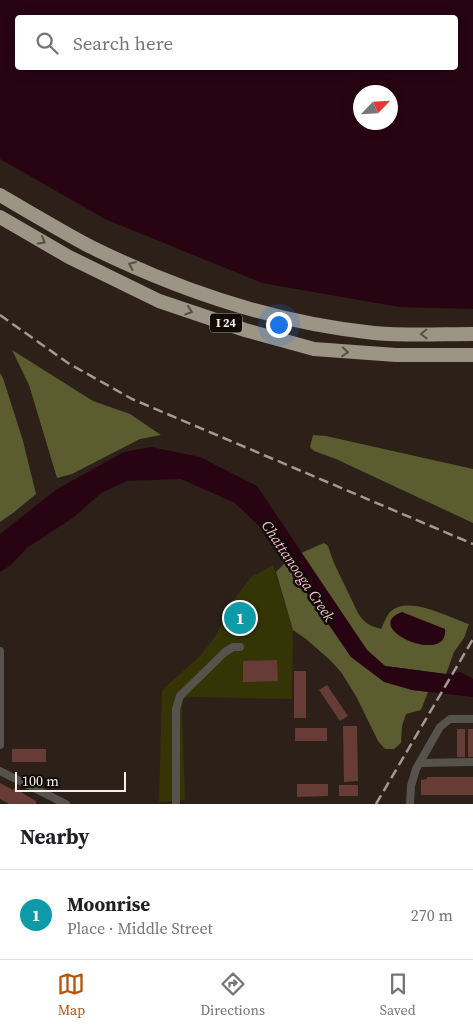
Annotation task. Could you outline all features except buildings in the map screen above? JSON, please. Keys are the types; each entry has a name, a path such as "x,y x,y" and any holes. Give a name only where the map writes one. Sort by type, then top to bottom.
{"highway":[{"name":"I 24","path":"0,195 88,245 173,283 235,305 358,331 473,334"},
{"name":"I 24","path":"0,217 69,257 159,302 245,330 314,349 396,355 473,355"}],"street":[{"path":"176,804 176,709 180,696 226,652 233,647 240,646"},
{"path":"0,651 0,745"},
{"path":"410,804 410,786 420,763 440,727 450,719 473,719"},
{"path":"420,763 473,762"},
{"path":"0,771 66,804"},
{"path":"46,795 47,804"}],"shaded area":[{"path":"273,565 293,630 292,699 190,697 183,699 185,800 159,802 162,690 200,656 214,638 234,599 253,575"}],"green space":[{"path":"12,350 93,401 130,414 161,435 140,439 72,474 57,478 29,385"},
{"path":"0,373 23,441 36,494 0,522"},
{"path":"313,435 326,436 473,469 473,523 336,459 314,451 310,447"},
{"path":"324,543 328,546 358,613 370,625 381,629 390,612 398,607 407,605 429,609 469,624 464,638 454,652 446,674 385,666 367,650 301,553"},
{"path":"286,562 351,657 412,690 428,692 421,710 406,714 402,726 401,743 394,749 385,749 378,741 356,696 341,672 306,639 293,630 276,572"}],"water":[{"path":"0,0 473,0 473,309 399,307 262,283 105,219 0,159"},
{"name":"Chattanooga Creek","path":"151,447 200,457 257,486 367,650 385,666 446,674 461,672 473,679 473,697 412,690 384,682 351,657 261,528 235,503 181,479 127,481 101,493 74,517 27,548 11,565 0,572 0,534 57,489 124,452"},
{"path":"402,612 445,629 443,640 434,645 422,645 409,641 398,634 391,627 392,619"}],"railway":[{"path":"0,315 68,363 132,399 473,544"},
{"path":"376,804 473,639"}],"place":[{"name":"Moonrise","path":"240,618"}]}
